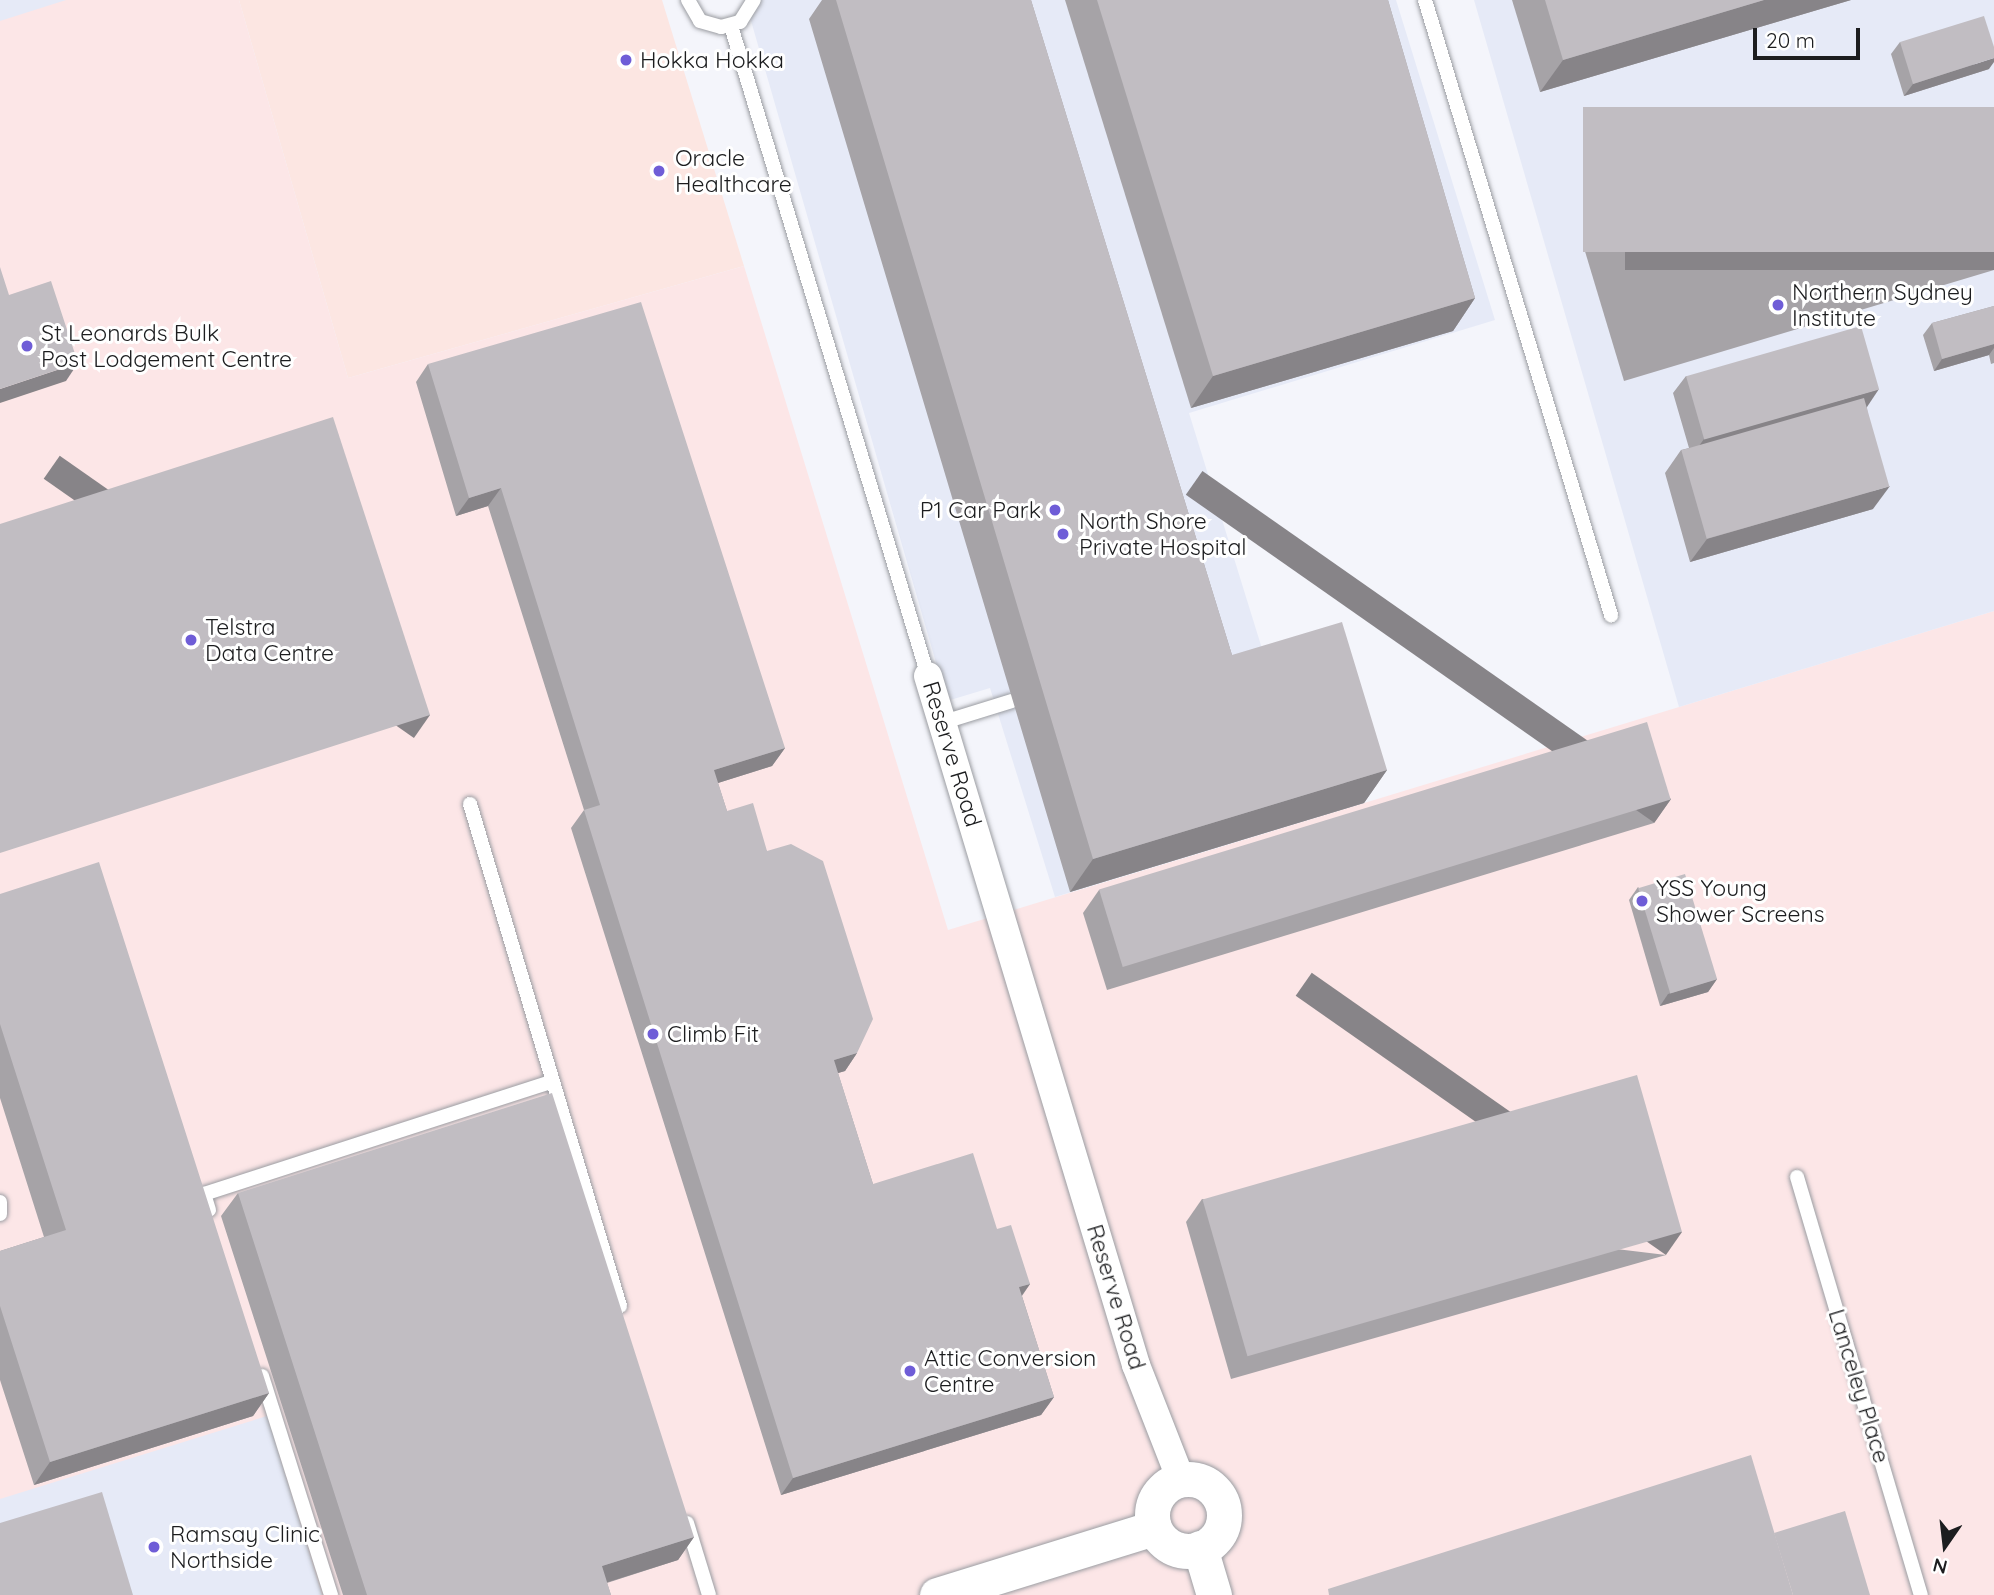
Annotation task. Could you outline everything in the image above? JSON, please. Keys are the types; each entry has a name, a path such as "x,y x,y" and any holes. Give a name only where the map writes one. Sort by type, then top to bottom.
{"street":[{"name":"Reserve Road","path":"928,676 1136,1366 1181,1479"},
{"path":"1181,1479 1204,1483 1220,1500 1223,1511 1218,1534 1200,1548 1168,1545 1154,1528 1152,1516 1160,1492 1181,1479"},
{"path":"937,1595 1154,1528"},
{"path":"1200,1548 1214,1595"}],"lane":[{"path":"688,0 700,20 731,26 746,16 754,0"},
{"path":"1425,0 1611,615"},
{"name":"Reserve Road","path":"731,26 928,676"},
{"path":"944,722 1012,701"},
{"path":"470,804 624,1319"},
{"path":"212,1220 204,1194 551,1082"},
{"name":"Lanceley Place","path":"1797,1177 1921,1595"},
{"path":"0,1202 0,1214"},
{"path":"257,1362 331,1595"},
{"path":"681,1503 709,1595"}],"shaded area":[{"path":"0,0 66,0 0,21"},
{"path":"62,0 239,0 348,378 744,266 948,930 1994,611 1994,1595 0,1595 0,19"},
{"path":"239,0 662,0 744,266 348,378"},
{"name":"North Shore Private Hospital","path":"745,0 1396,0 1495,320 1189,413 1268,668 1364,803 1055,897 990,688 947,701"},
{"name":"Northern Sydney Institute","path":"1474,0 1994,0 1994,611 1679,707"},
{"name":"Ramsay Clinic Northside","path":"267,1416 322,1595 0,1595 0,1499"}],"building":[{"name":"P1 Car Park","path":"836,0 1031,0 1232,655 1342,622 1387,770 1093,859"},
{"path":"1097,0 1388,0 1475,298 1213,376"},
{"path":"1545,0 1764,0 1563,60"},
{"path":"1984,16 1994,47 1994,58 1913,84 1900,42"},
{"path":"1583,107 1994,107 1994,252 1583,252"},
{"name":"St Leonards Bulk Post Lodgement Centre","path":"0,267 9,295 51,281 78,363 0,389"},
{"path":"641,302 785,748 714,770 727,811 753,803 767,851 791,844 823,861 873,1019 857,1053 834,1060 873,1184 973,1153 997,1229 1011,1225 1030,1284 1019,1287 1054,1397 793,1478 584,810 600,805 501,488 469,498 428,364"},
{"path":"1994,306 1994,344 1942,359 1932,323"},
{"path":"1861,326 1879,389 1704,440 1686,376"},
{"path":"1864,398 1889,486 1707,539 1681,450"},
{"name":"Telstra Data Centre","path":"333,417 430,715 0,853 0,524"},
{"path":"1647,722 1671,799 1123,967 1099,890"},
{"path":"99,862 269,1393 50,1462 0,1306 0,1251 66,1230 0,1024 0,894"},
{"path":"1685,874 1717,979 1670,994 1638,888"},
{"path":"1637,1075 1682,1232 1247,1356 1203,1200"},
{"path":"552,1093 694,1537 602,1566 611,1595 367,1595 238,1193"},
{"path":"1751,1455 1793,1595 1329,1595 1328,1589"},
{"path":"102,1492 133,1595 0,1595 0,1523"},
{"path":"1845,1511 1870,1595 1793,1595 1774,1533"}],"place":[{"name":"Hokka Hokka","path":"626,60"},
{"name":"Oracle Healthcare","path":"659,171"},
{"name":"Northern Sydney Institute","path":"1778,305"},
{"name":"St Leonards Bulk Post Lodgement Centre","path":"27,346"},
{"name":"P1 Car Park","path":"1055,510"},
{"name":"North Shore Private Hospital","path":"1063,534"},
{"name":"Telstra Data Centre","path":"191,640"},
{"name":"YSS Young Shower Screens","path":"1642,901"},
{"name":"Climb Fit","path":"653,1034"},
{"name":"Attic Conversion Centre","path":"910,1371"},
{"name":"Ramsay Clinic Northside","path":"154,1547"}]}
